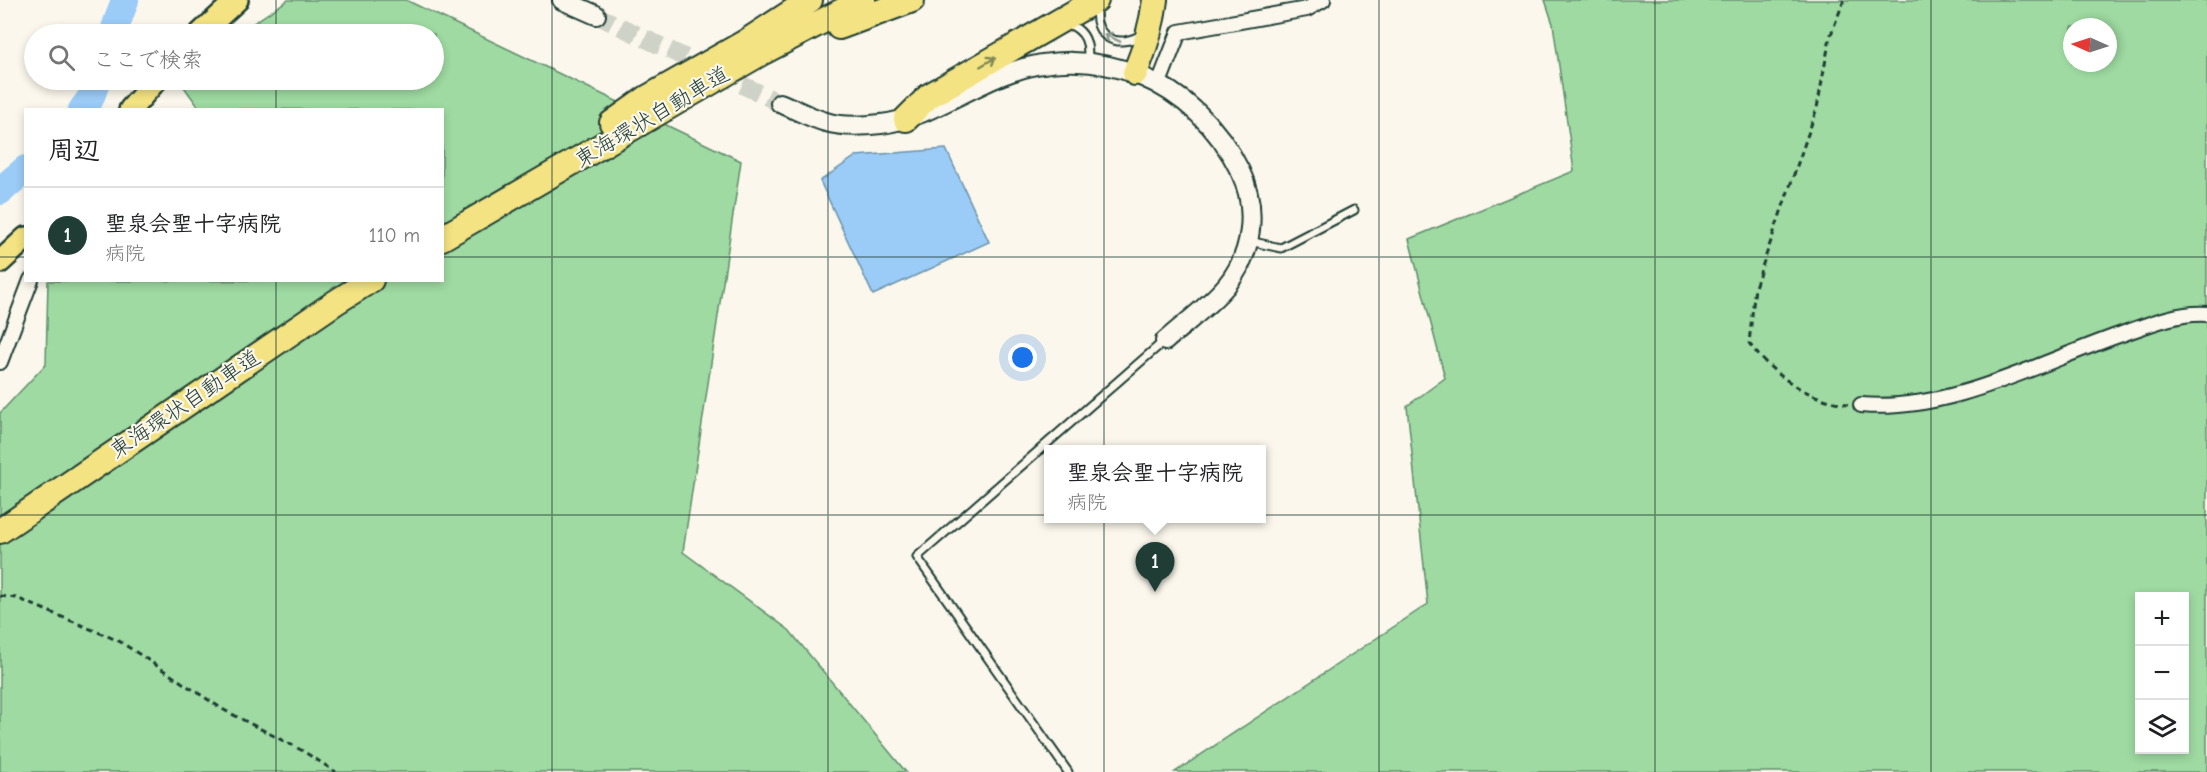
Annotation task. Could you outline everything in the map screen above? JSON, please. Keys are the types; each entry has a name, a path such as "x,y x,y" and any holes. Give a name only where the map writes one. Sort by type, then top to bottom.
{"highway":[{"path":"593,137 647,98 744,43 810,0"},
{"name":"東海環状自動車道","path":"444,224 657,98 843,0"},
{"name":"東海環状自動車道","path":"444,237 581,159 660,110 763,52 863,0"},
{"path":"581,159 610,148 727,81 830,31 912,0"},
{"path":"906,118 929,96 1097,0"},
{"path":"1135,73 1151,26 1155,0"},
{"name":"東海環状自動車道","path":"0,522 100,448 349,282"},
{"name":"東海環状自動車道","path":"0,531 368,282"}],"main road":[{"path":"211,24 237,0"},
{"path":"132,108 147,90"},
{"path":"0,262 24,240"}],"street":[{"path":"562,0 596,15"},
{"path":"1159,83 1179,32 1306,9 1323,0"},
{"path":"780,103 827,123 882,124 906,118 1005,75 1040,66 1087,63 1135,73 1159,83 1201,113 1236,162 1246,184 1251,210 1249,241 1240,266 1226,286 1165,341"},
{"path":"0,362 30,282"},
{"path":"1861,405 1880,407 1937,399 2028,371 2098,342 2150,324 2191,313 2207,314"}],"lane":[{"path":"1097,0 1097,23 1101,32 1109,38 1119,42 1131,40 1151,26"},
{"path":"1060,22 1081,30 1087,39 1089,51 1087,63"},
{"path":"1249,241 1281,248 1354,210"},
{"path":"1046,445 1165,341"},
{"path":"1044,446 917,557 1068,772"}],"path":[{"path":"1844,0 1830,37 1817,108 1755,287 1749,343 1759,357 1804,393 1832,403 1861,405"},
{"path":"0,596 17,598 119,641 224,710 303,751 336,772"}],"green space":[{"path":"288,0 406,0 741,161 683,552 789,630 906,772 0,772 0,413 46,364 48,282 444,282 444,108 199,108 186,90 444,90 444,24 252,24"},
{"path":"1545,0 2207,0 2207,772 1175,772 1428,604 1407,406 1445,378 1409,239 1574,171 1553,24"}],"water":[{"path":"946,149 989,242 873,295 820,181 856,156"}],"waterway":[{"path":"117,24 125,0"},
{"path":"83,108 93,90"},
{"path":"0,191 24,171"}],"tunnel":[{"path":"596,15 780,103"}],"place":[{"name":"聖泉会聖十字病院","path":"1155,592"}]}
